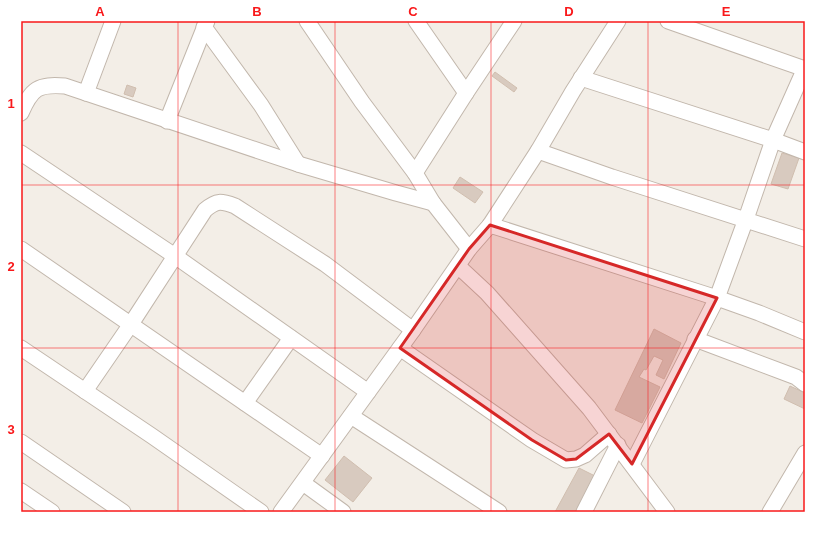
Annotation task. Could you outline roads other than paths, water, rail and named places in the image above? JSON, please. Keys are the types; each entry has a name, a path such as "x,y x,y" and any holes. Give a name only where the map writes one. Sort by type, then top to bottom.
{"street":[{"path":"86,92 113,21"},
{"path":"307,21 362,102 416,173 433,203 469,249"},
{"path":"416,21 466,93"},
{"path":"416,173 466,93 514,21"},
{"path":"281,512 413,330 469,249 490,225 538,151 581,78 618,21"},
{"path":"632,464 716,298 746,220 773,140 805,69 668,21"},
{"path":"167,121 206,24"},
{"path":"206,24 261,105 298,164"},
{"path":"581,78 773,140 805,152"},
{"path":"21,113 34,91 47,85 64,86 86,92 167,121 298,164 433,203"},
{"path":"538,151 612,177 805,239"},
{"path":"21,153 175,256 368,392"},
{"path":"86,391 205,210 214,203 224,202 235,206 325,264 413,330"},
{"path":"490,225 759,312 805,332"},
{"path":"21,249 322,456"},
{"path":"458,266 487,293 589,408 667,512"},
{"path":"245,403 291,338"},
{"path":"695,339 796,377 805,384"},
{"path":"400,348 532,440 566,460 576,459 614,440"},
{"path":"23,353 86,391 261,512"},
{"path":"351,416 498,512"},
{"path":"584,512 614,440"},
{"path":"21,442 123,512"},
{"path":"770,512 805,453"},
{"path":"302,483 343,512"},
{"path":"21,491 52,512"}]}
